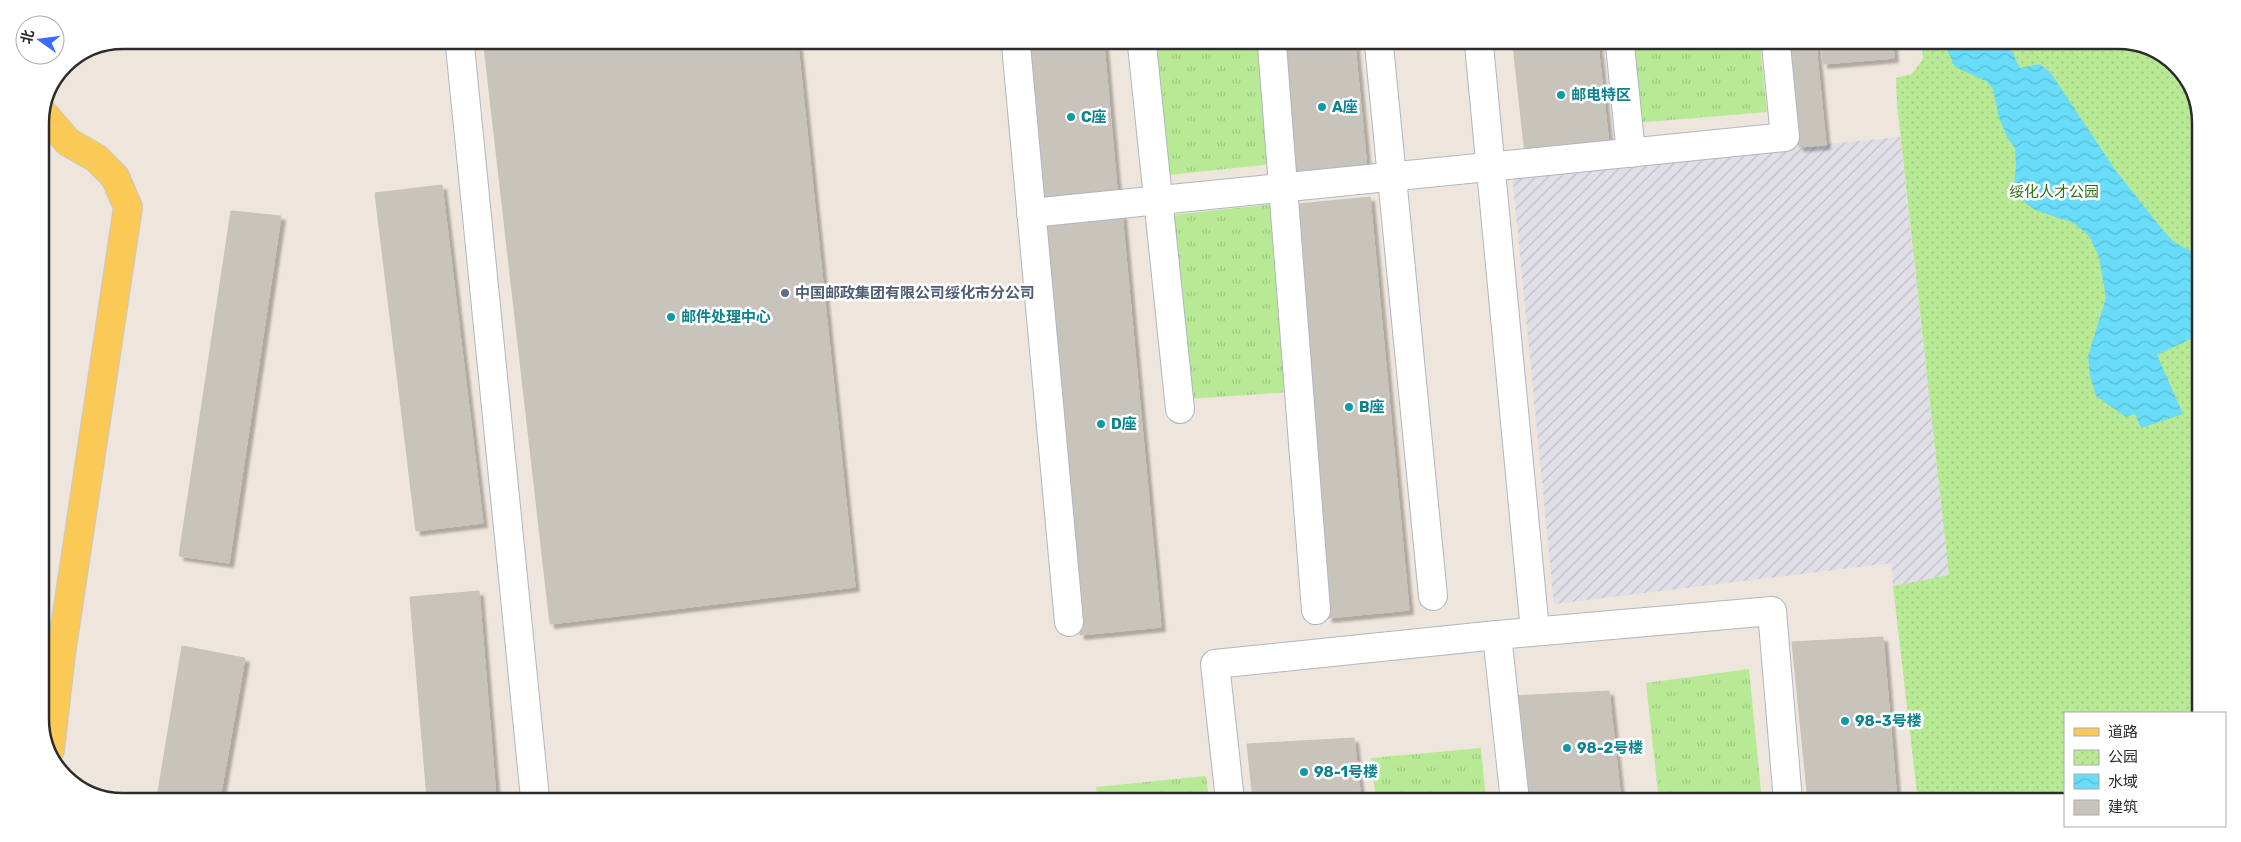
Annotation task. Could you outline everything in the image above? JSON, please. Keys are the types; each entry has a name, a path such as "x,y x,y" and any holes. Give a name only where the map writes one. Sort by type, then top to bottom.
{"main road":[{"path":"49,120 68,142 96,158 115,177 128,207 63,644 51,738"}],"street":[{"path":"460,49 535,793"},
{"path":"1016,49 1069,622"},
{"path":"1142,49 1180,410"},
{"path":"1272,49 1316,610"},
{"path":"1379,49 1432,596"},
{"path":"1479,49 1535,632"},
{"path":"1620,49 1631,153"},
{"path":"1031,213 1283,186 1785,137 1776,49"},
{"path":"1229,793 1215,664 1497,635 1772,611 1787,793"},
{"path":"1497,635 1514,793"}],"shaded area":[{"path":"1900,137 1949,575 1893,586 1892,563 1554,604 1512,174"}],"green space":[{"path":"1154,49 1271,49 1282,163 1169,175"},
{"path":"1626,49 1760,49 1767,112 1635,123"},
{"name":"绥化人才公园","path":"1922,49 2128,49 2151,56 2167,67 2182,86 2191,109 2192,712 2064,712 2064,793 1917,793 1893,586 1949,575 1897,104 1896,78 1912,74 1923,59"},
{"path":"1275,204 1291,392 1188,399 1172,215"},
{"path":"1749,669 1761,793 1658,793 1646,683"},
{"path":"1481,748 1485,793 1375,793 1371,758"},
{"path":"1206,776 1208,793 1097,793 1096,787"}],"water":[{"path":"1947,49 2010,49 2020,68 2039,64 2050,72 2116,171 2174,242 2192,252 2192,338 2157,355 2183,414 2141,428 2135,414 2126,417 2096,396 2090,376 2088,356 2106,298 2099,257 2089,236 2074,223 2035,210 2019,198 2014,185 2015,148 2008,139 1999,118 1993,89 1986,81 1955,67"}],"building":[{"name":"邮件处理中心","path":"484,49 798,49 855,587 550,624"},
{"name":"C座","path":"1026,49 1104,49 1117,189 1040,196"},
{"name":"A座","path":"1276,49 1355,49 1367,169 1289,176"},
{"name":"邮电特区","path":"1513,49 1598,49 1609,145 1525,154"},
{"path":"1789,49 1816,49 1826,145 1799,147"},
{"path":"1821,49 1893,49 1894,58 1823,64"},
{"path":"442,185 483,523 416,531 375,193"},
{"name":"B座","path":"1370,197 1409,610 1328,618 1288,205"},
{"path":"231,211 281,216 229,563 179,556"},
{"name":"D座","path":"1122,214 1161,627 1080,635 1041,221"},
{"path":"479,591 496,793 427,793 410,597"},
{"name":"98-3号楼","path":"1883,637 1896,793 1807,793 1792,642"},
{"path":"182,646 245,658 221,793 158,793"},
{"name":"98-2号楼","path":"1609,691 1620,793 1523,793 1512,696"},
{"name":"98-1号楼","path":"1354,738 1360,793 1252,793 1247,744"}],"place":[{"name":"邮电特区","path":"1561,95"},
{"name":"A座","path":"1322,107"},
{"name":"C座","path":"1071,117"},
{"name":"中国邮政集团有限公司绥化市分公司","path":"785,293"},
{"name":"邮件处理中心","path":"671,317"},
{"name":"B座","path":"1349,407"},
{"name":"D座","path":"1101,424"},
{"name":"98-3号楼","path":"1845,721"},
{"name":"98-2号楼","path":"1567,748"},
{"name":"98-1号楼","path":"1304,772"}]}
